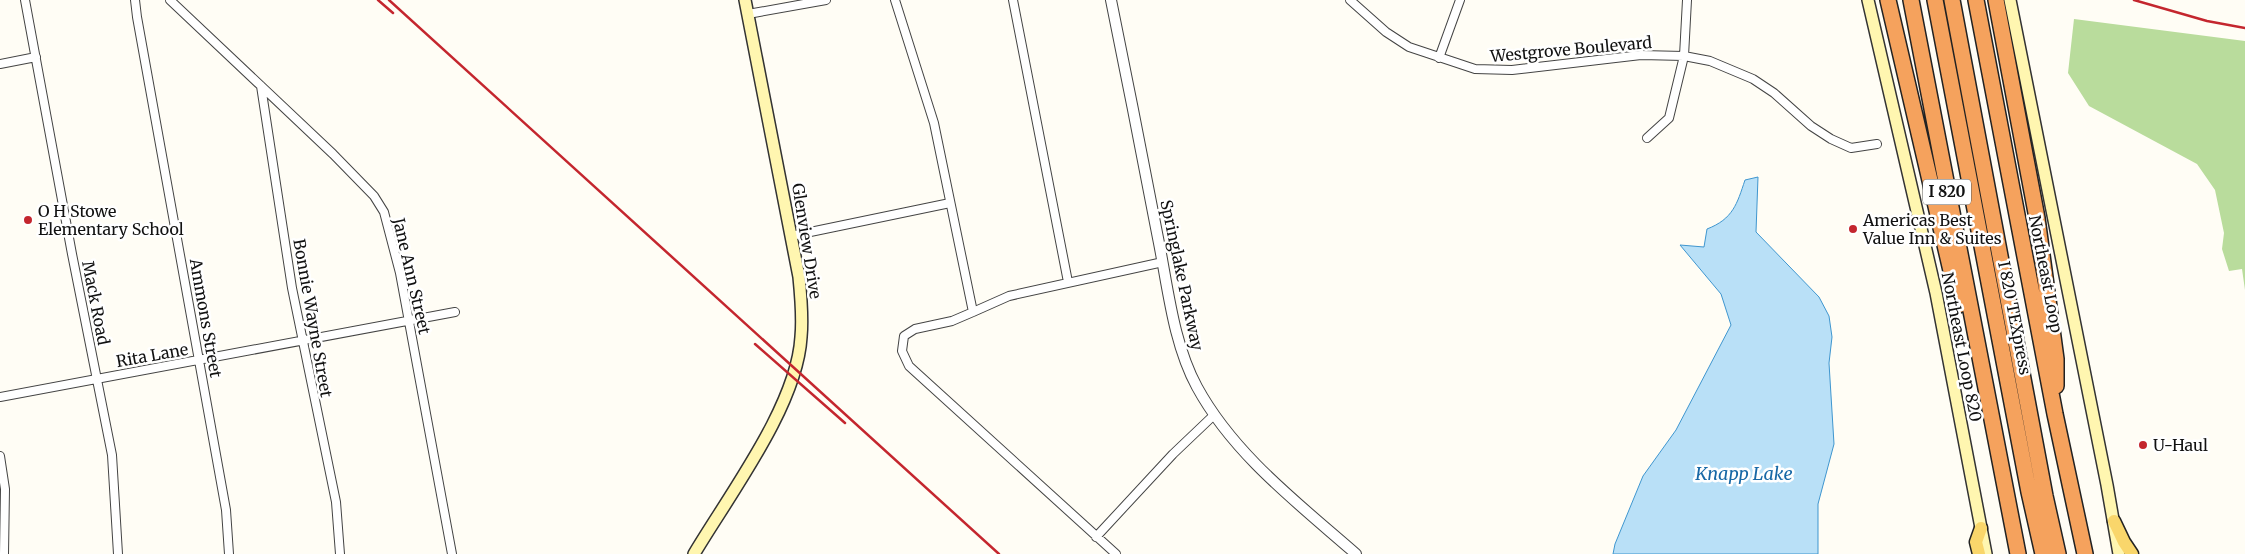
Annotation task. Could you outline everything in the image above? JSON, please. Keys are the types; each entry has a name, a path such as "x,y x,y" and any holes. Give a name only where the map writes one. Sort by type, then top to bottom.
{"highway":[{"path":"1888,0 1972,366 1984,384"},
{"name":"I 820","path":"1910,0 2018,554"},
{"name":"I 820 TEXpress","path":"1935,0 2029,492 2043,554"},
{"name":"I 820 TEXpress","path":"1952,0 2045,496 2058,554"},
{"name":"Northeast Loop","path":"1976,0 2055,414 2085,554"},
{"path":"1996,0 2037,218 2056,358 2055,414"}],"main road":[{"name":"Glenview Drive","path":"694,554 776,418 796,369 802,339 802,306 799,277 745,0"},
{"name":"Northeast Loop 820","path":"1868,0 1936,293 1986,554"},
{"path":"2010,0 2114,520 2117,551"},
{"path":"2114,520 2132,554"},
{"path":"1979,554 1976,542 1981,528"}],"street":[{"name":"Mack Road","path":"25,0 72,254 112,455 118,554"},
{"name":"Ammons Street","path":"135,0 136,17 226,510 229,554"},
{"name":"Jane Ann Street","path":"170,0 333,154 379,202 389,228 410,322 452,554"},
{"path":"748,14 826,0"},
{"path":"894,0 934,123 972,312"},
{"path":"1013,0 1068,282"},
{"name":"Springlake Parkway","path":"1111,0 1172,308 1187,366 1214,415 1238,446 1289,496 1356,554"},
{"name":"Westgrove Boulevard","path":"1350,0 1394,37 1409,47 1475,69 1512,70 1641,54 1684,56 1710,61 1753,79 1774,93 1811,126 1831,139 1851,148 1878,144"},
{"path":"1439,58 1460,0"},
{"path":"1647,138 1669,118 1684,56 1687,0"},
{"path":"0,64 36,57"},
{"name":"Bonnie Wayne Street","path":"261,86 302,341 336,502 340,554"},
{"path":"791,236 950,202"},
{"path":"1116,554 909,366 902,351 904,336 914,329 952,321 1009,296 1163,262"},
{"name":"Rita Lane","path":"0,397 410,322 455,312"},
{"path":"1096,536 1173,454 1214,415"},
{"path":"0,456 5,489 4,554"}],"green space":[{"path":"2074,19 2245,41 2245,290 2242,269 2229,271 2222,249 2224,233 2215,190 2197,164 2089,106 2068,73"}],"water":[{"name":"Knapp Lake","path":"1758,177 1756,232 1819,297 1829,316 1832,337 1829,363 1834,444 1818,504 1818,554 1613,554 1615,544 1643,476 1676,430 1731,325 1721,294 1680,245 1704,247 1707,229 1723,220 1733,210 1745,180"}],"railway":[{"path":"378,0 393,13"},
{"path":"389,0 999,554"},
{"path":"2134,0 2207,21 2245,28"},
{"path":"755,344 845,423"}],"place":[{"name":"O H Stowe Elementary School","path":"28,220"},
{"name":"Americas Best Value Inn & Suites","path":"1853,229"},
{"name":"U-Haul","path":"2143,445"}]}
